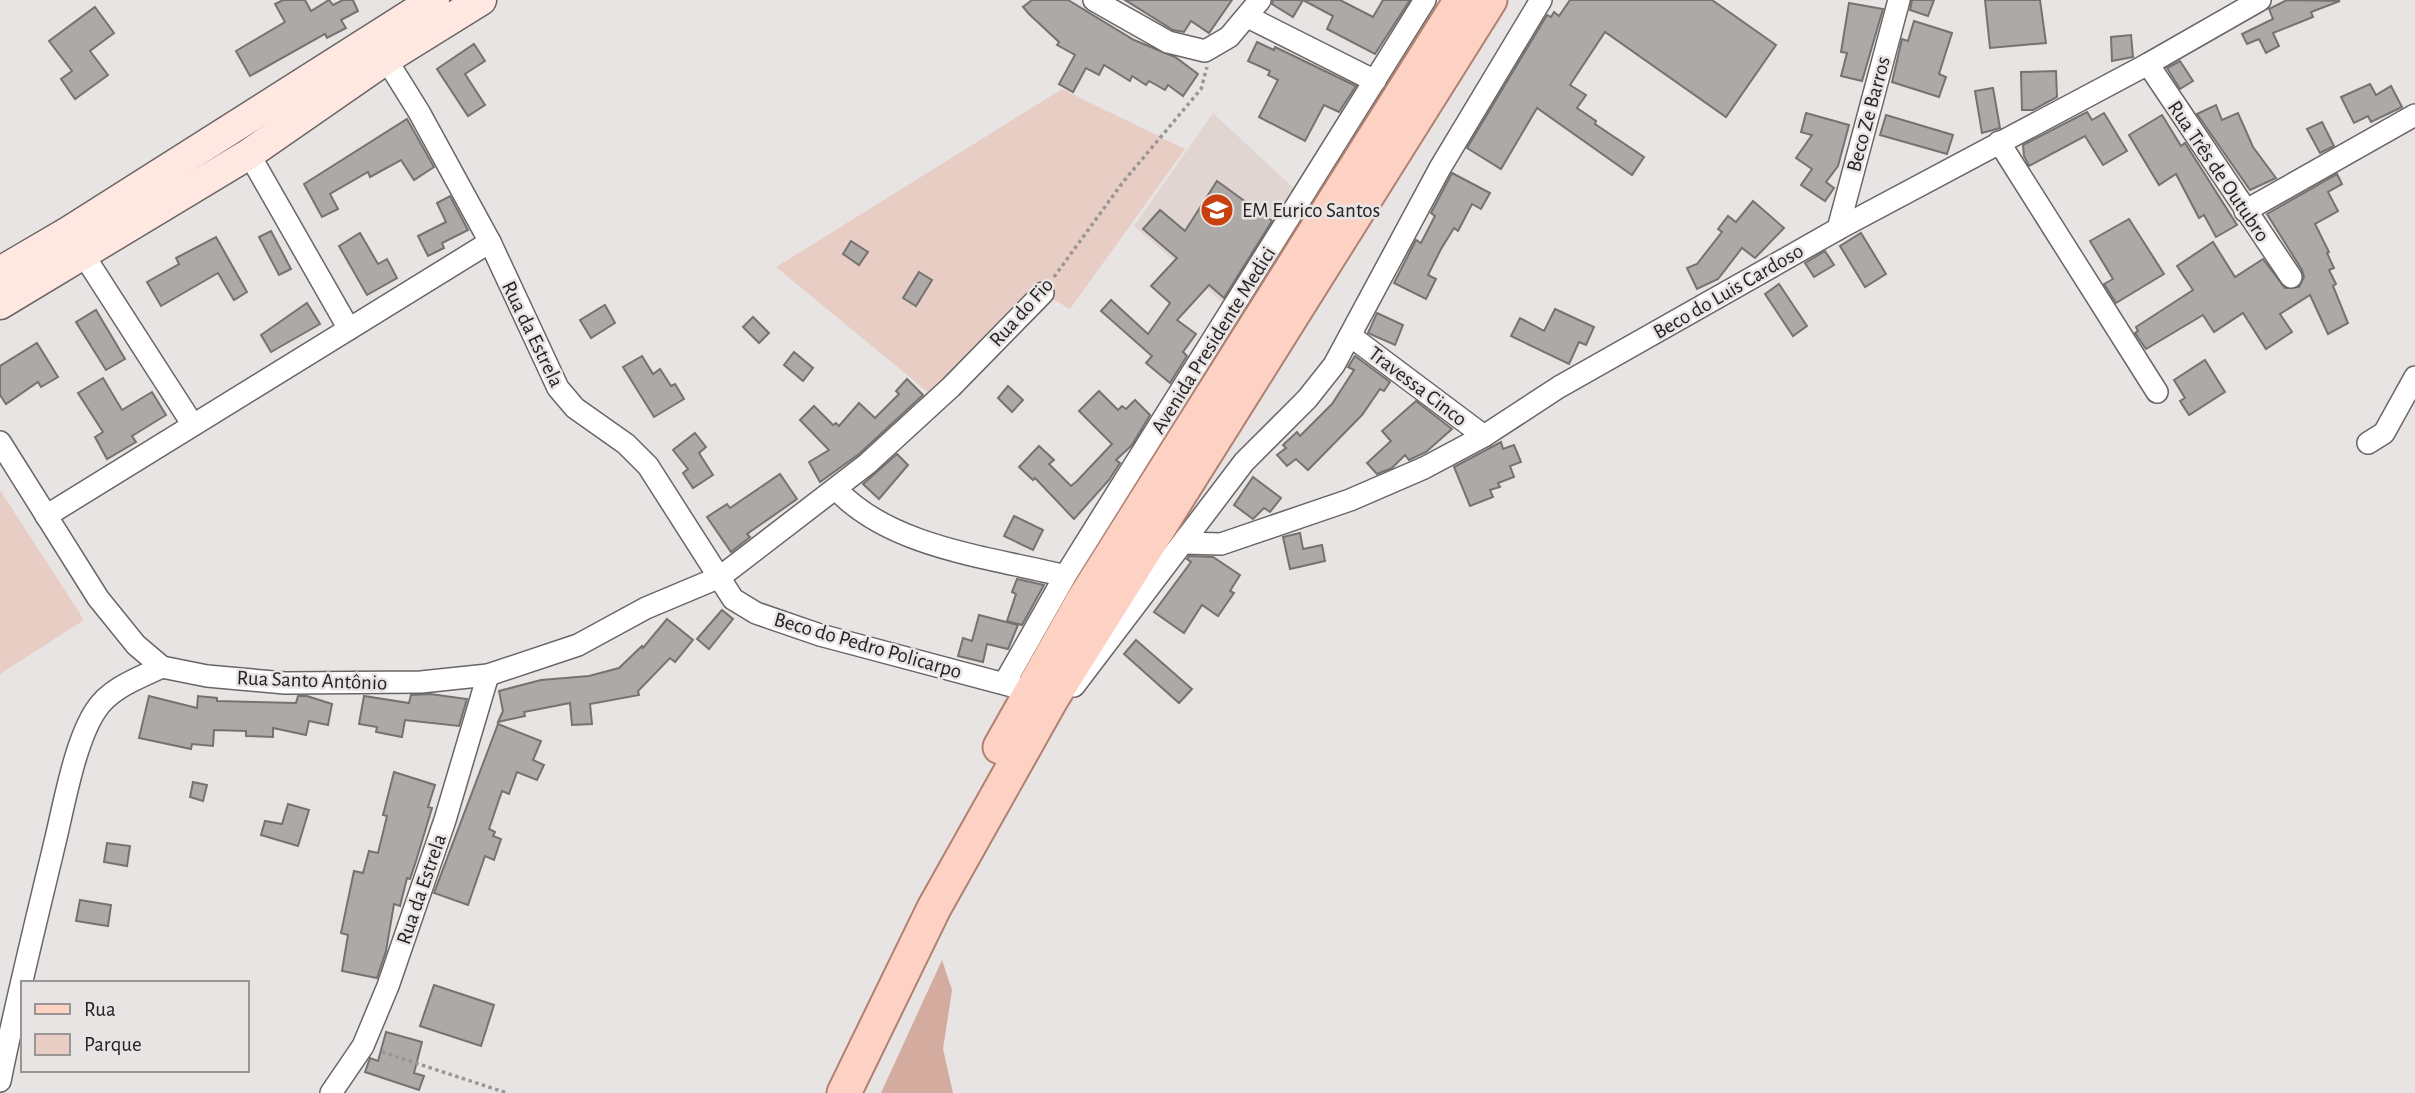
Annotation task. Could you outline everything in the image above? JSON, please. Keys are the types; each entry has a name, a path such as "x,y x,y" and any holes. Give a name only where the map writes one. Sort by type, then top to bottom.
{"main road":[{"path":"0,304 77,243 434,0"},
{"path":"0,272 77,243 249,153 386,59 481,0"},
{"path":"844,1093 934,908 1029,690 1461,0"},
{"path":"1029,690 1490,0"}],"street":[{"path":"1094,0 1168,42 1205,51 1229,37 1254,8 1375,81"},
{"name":"Avenida Presidente Medici","path":"1029,690 1065,576 1425,0"},
{"path":"1029,690 1066,693 1089,670 1244,462 1307,399 1352,337 1433,180 1541,0"},
{"name":"Beco Ze Barros","path":"1838,229 1899,0"},
{"name":"Beco do Luis Cardoso","path":"1184,543 1222,544 1350,500 1424,468 1484,436 1559,387 1838,229 2148,64 2260,0"},
{"name":"Rua da Estrela","path":"386,59 419,112 490,242 558,388 575,408 626,444 648,466 720,577"},
{"name":"Rua Três de Outubro","path":"2148,64 2291,277"},
{"path":"2245,211 2415,115"},
{"path":"1999,142 2157,392"},
{"path":"249,153 349,329"},
{"path":"46,516 490,242"},
{"path":"77,243 193,425"},
{"name":"Rua do Fio","path":"720,577 837,490 929,409 1043,293"},
{"name":"Travessa Cinco","path":"1352,337 1484,436"},
{"path":"2368,443 2384,433 2415,377"},
{"path":"0,442 119,626 162,667 128,682 95,710 69,787 21,979 0,1081"},
{"path":"837,490 865,515 912,538 1065,576"},
{"name":"Beco do Pedro Policarpo","path":"720,577 733,599 756,613 780,622 914,661 1029,690"},
{"name":"Rua Santo Antônio","path":"162,667 206,676 285,683 421,682 488,675 578,645 659,603 720,577"},
{"name":"Rua da Estrela","path":"331,1093 363,1046 418,902 488,675"}],"path":[{"name":"Rua do Fio","path":"1043,293 1123,182 1201,89 1208,66 1205,51"},
{"path":"363,1046 507,1093"}],"shaded area":[{"name":"EM Eurico Santos","path":"1213,113 1299,193 1227,307 1134,226"},
{"path":"942,960 952,990 943,1049 953,1093 881,1093"}],"green space":[{"path":"1062,89 1185,149 1070,309 1037,290 929,393 776,267"},
{"path":"0,490 84,620 0,674"}],"building":[{"path":"283,0 305,0 311,11 329,0 333,5 343,0 353,0 358,11 341,20 346,28 327,38 325,34 250,76 236,51 285,22 275,4"},
{"path":"1032,0 1068,0 1134,40 1175,57 1198,74 1183,96 1168,85 1165,90 1149,81 1146,85 1132,76 1130,81 1104,65 1099,75 1086,68 1073,92 1059,84 1075,55 1057,45 1059,42 1023,7"},
{"path":"1125,0 1232,0 1209,33 1191,21 1184,32 1173,30"},
{"path":"1273,0 1303,0 1293,17 1272,4"},
{"path":"1303,0 1340,0 1373,17 1383,0 1410,0 1375,54 1327,29 1333,16"},
{"path":"1570,0 1712,0 1776,45 1726,117 1605,32 1570,85 1586,95 1577,108 1596,121 1595,124 1644,157 1632,175 1537,108 1501,169 1467,148 1547,15 1551,17 1554,12 1559,16"},
{"path":"1912,0 1934,0 1928,16 1910,10"},
{"path":"1985,0 2040,0 2046,43 1990,48"},
{"path":"2287,0 2340,1 2311,12 2313,17 2273,33 2279,46 2266,53 2259,39 2247,44 2242,34 2273,19 2269,9"},
{"path":"1849,3 1883,9 1862,81 1841,76 1847,53 1841,52"},
{"path":"95,7 114,33 90,51 108,75 75,99 61,79 72,71 49,41"},
{"path":"1914,21 1952,33 1939,74 1946,77 1939,97 1892,82 1902,39 1908,41"},
{"path":"2131,35 2133,57 2112,61 2111,37"},
{"path":"1257,42 1274,50 1275,47 1356,86 1339,112 1324,105 1305,141 1259,117 1278,80 1268,75 1270,71 1248,61"},
{"path":"474,44 485,61 465,74 485,105 468,116 437,69"},
{"path":"2180,61 2193,81 2180,89 2167,68"},
{"path":"2056,71 2057,97 2033,110 2022,110 2021,72"},
{"path":"2370,84 2376,95 2391,86 2402,107 2371,122 2368,116 2354,123 2341,97"},
{"path":"1993,88 2000,128 1982,133 1975,91"},
{"path":"2216,105 2222,120 2238,113 2253,147 2276,178 2250,190 2197,114"},
{"path":"2087,112 2092,120 2104,113 2127,151 2103,165 2085,136 2029,166 2023,145"},
{"path":"1806,113 1849,125 1838,166 1826,182 1834,188 1825,201 1801,185 1812,169 1796,158 1812,135 1801,132"},
{"path":"1886,115 1953,135 1947,154 1880,135"},
{"path":"2162,115 2181,146 2185,143 2237,225 2216,237 2204,215 2199,218 2176,174 2159,185 2129,135"},
{"path":"407,119 434,167 414,180 401,160 370,177 368,172 330,194 338,209 322,217 304,184"},
{"path":"2322,122 2334,146 2320,153 2307,129"},
{"path":"1452,173 1490,193 1481,209 1472,204 1458,231 1454,228 1441,249 1428,275 1436,279 1426,299 1394,283 1416,240 1421,243 1435,216 1431,213"},
{"path":"2337,174 2342,184 2328,192 2338,211 2315,224 2329,252 2327,253 2334,268 2329,270 2336,284 2333,286 2348,323 2328,334 2310,295 2280,314 2292,332 2266,349 2243,313 2214,332 2203,315 2146,349 2135,333 2138,331 2136,327 2193,290 2177,266 2213,242 2235,277 2263,259 2285,288 2299,287 2304,277 2302,270 2267,214"},
{"path":"1217,181 1272,221 1224,298 1209,285 1177,320 1196,334 1183,352 1187,356 1170,383 1146,363 1152,356 1101,311 1111,300 1148,334 1170,303 1151,286 1177,258 1143,229 1160,210 1185,231"},
{"path":"450,196 468,230 442,243 444,248 428,256 418,236 446,222 437,203"},
{"path":"1753,201 1784,228 1755,258 1742,248 1718,279 1697,289 1687,268 1697,264 1722,232 1718,229 1728,216 1736,222"},
{"path":"2129,219 2164,274 2116,303 2104,284 2113,279 2090,241"},
{"path":"271,231 291,269 279,275 259,237"},
{"path":"360,233 378,264 387,259 397,278 367,295 339,246"},
{"path":"1861,233 1886,274 1865,287 1840,246"},
{"path":"216,237 247,292 234,300 218,273 161,306 147,282 179,264 176,258"},
{"path":"851,241 868,252 859,265 843,254"},
{"path":"1825,251 1834,265 1814,277 1805,263"},
{"path":"919,272 932,280 916,306 903,298"},
{"path":"1779,284 1807,326 1793,336 1765,294"},
{"path":"307,303 320,324 271,352 261,335"},
{"path":"605,305 615,323 591,338 580,320"},
{"path":"1555,309 1594,327 1586,345 1579,342 1569,364 1511,336 1520,318 1544,331"},
{"path":"96,310 125,359 106,370 76,322"},
{"path":"1377,313 1403,325 1395,345 1368,333"},
{"path":"753,317 769,333 759,343 743,327"},
{"path":"37,343 58,377 41,387 38,382 6,404 0,395 0,366"},
{"path":"794,352 813,368 803,381 784,365"},
{"path":"642,356 653,374 660,369 671,386 675,384 684,399 654,417 623,367"},
{"path":"1355,356 1390,382 1384,391 1380,389 1362,415 1308,470 1296,459 1287,466 1277,455 1286,448 1283,445 1297,432 1300,436 1332,404 1354,370 1348,367"},
{"path":"2205,360 2225,392 2189,415 2180,401 2185,398 2174,380"},
{"path":"103,378 122,410 152,392 166,415 132,436 136,442 107,459 95,437 103,432 78,393"},
{"path":"907,379 923,395 859,454 820,482 809,462 829,450 800,420 814,406 833,425 836,423 839,426 859,403 875,418 899,394 896,391"},
{"path":"1008,386 1023,400 1012,412 998,398"},
{"path":"1099,391 1118,410 1122,406 1126,409 1135,400 1150,415 1132,445 1116,460 1120,463 1109,480 1074,519 1035,478 1033,480 1019,467 1039,446 1054,460 1049,464 1071,486 1077,481 1112,444 1079,411"},
{"path":"1416,401 1452,429 1426,452 1409,460 1405,455 1392,468 1377,474 1367,463 1391,441 1382,431"},
{"path":"695,433 706,447 699,453 713,475 693,488 683,473 688,469 673,450"},
{"path":"1501,442 1503,449 1514,445 1521,462 1510,466 1514,477 1498,483 1500,487 1490,490 1493,497 1470,506 1454,467"},
{"path":"897,454 908,465 879,499 863,484"},
{"path":"780,474 797,499 747,534 750,537 731,552 707,517 727,504 730,508"},
{"path":"1253,477 1281,498 1270,512 1264,508 1253,519 1234,505"},
{"path":"1014,516 1043,530 1033,550 1004,536"},
{"path":"1300,533 1303,549 1322,545 1325,561 1290,569 1283,537"},
{"path":"1189,556 1213,557 1240,575 1230,591 1234,593 1218,616 1202,605 1184,633 1154,612 1191,562 1187,559"},
{"path":"1017,579 1044,585 1022,625 1007,621 1016,594 1012,592"},
{"path":"722,610 733,619 709,649 697,639"},
{"path":"979,615 1018,625 1008,649 987,644 983,662 958,656 963,638 972,641"},
{"path":"667,619 693,640 675,662 670,658 638,691 639,695 590,704 592,724 572,725 570,703 524,712 525,716 498,722 503,711 499,691 541,680 589,676 619,668 642,646 643,648"},
{"path":"1136,640 1192,689 1179,703 1124,654"},
{"path":"430,694 467,699 459,726 405,720 402,737 376,732 377,727 359,724 364,696 409,703 411,695"},
{"path":"149,696 197,708 198,696 217,698 217,701 296,703 298,696 307,696 332,704 328,725 309,721 306,735 273,728 273,737 246,736 246,731 214,730 213,746 192,744 191,749 139,738"},
{"path":"498,724 541,741 533,760 544,765 537,780 517,772 509,794 502,791 489,829 495,832 493,836 501,839 494,860 485,856 468,905 434,893"},
{"path":"394,772 435,785 428,807 432,808 410,879 407,878 400,906 394,904 386,951 377,978 342,971 348,935 341,933 354,871 363,873 369,851 378,853 387,816 383,815"},
{"path":"193,782 207,785 203,801 190,797"},
{"path":"288,804 309,810 298,846 261,835 265,821 282,824"},
{"path":"107,843 130,846 127,866 104,862"},
{"path":"80,900 111,905 108,926 76,921"},
{"path":"434,985 494,1005 481,1046 420,1026"},
{"path":"386,1032 422,1042 414,1073 424,1076 419,1090 365,1072 370,1058 378,1061"}],"place":[{"name":"EM Eurico Santos","path":"1217,210"}]}
